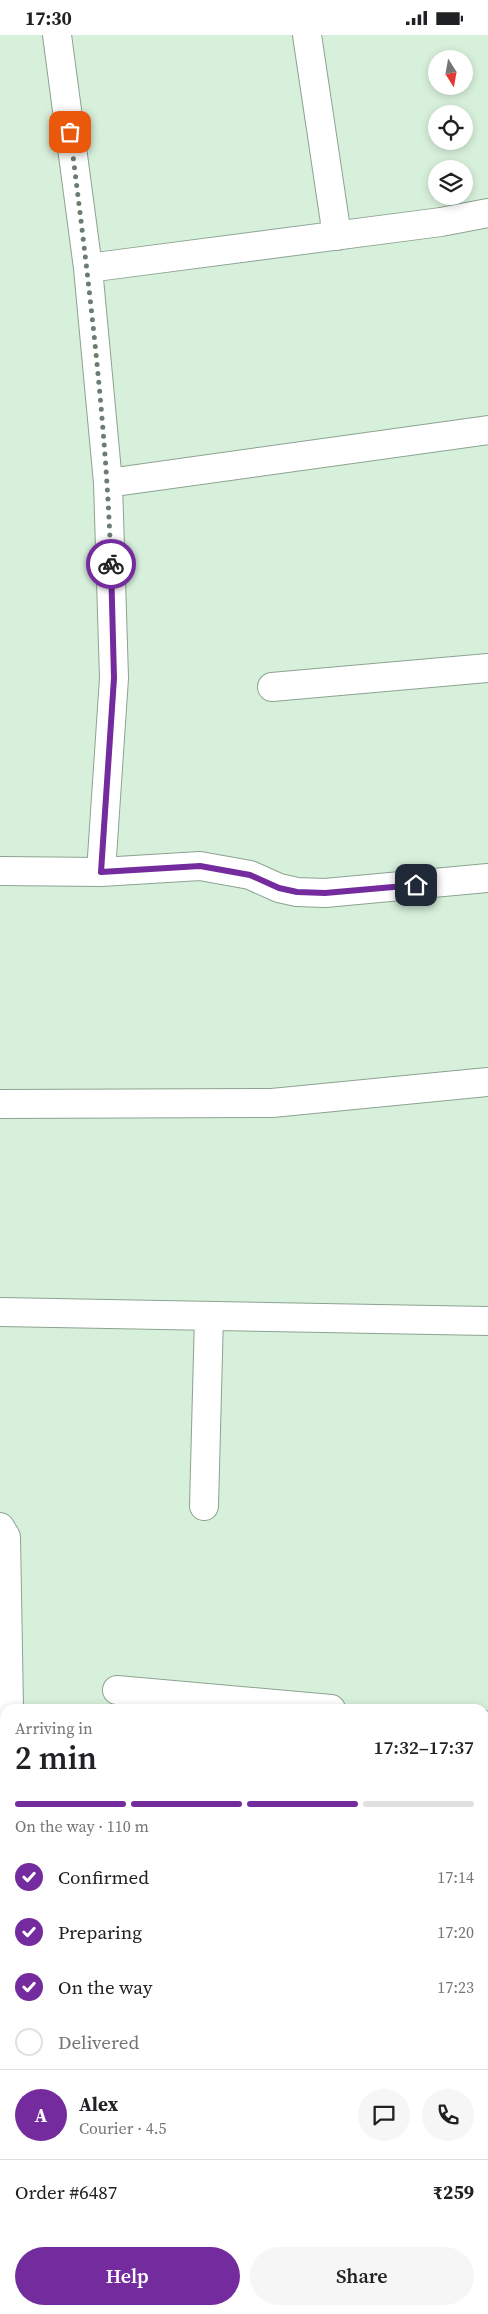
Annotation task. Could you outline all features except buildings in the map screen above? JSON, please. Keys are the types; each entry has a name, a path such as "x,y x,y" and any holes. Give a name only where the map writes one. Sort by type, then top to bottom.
{"street":[{"path":"57,35 88,268 108,483 114,678 101,872"},
{"path":"307,35 337,236"},
{"path":"88,268 440,222 488,213"},
{"path":"108,483 488,430"},
{"path":"272,687 488,668"},
{"path":"0,871 101,872 200,866 250,875 279,888 297,892 325,893 488,878"},
{"path":"0,1103 272,1103 488,1082"},
{"path":"0,1312 488,1321"},
{"path":"204,1506 209,1316"},
{"path":"0,1527 6,1537 9,1704"},
{"path":"118,1690 275,1704"}],"way so far":[{"path":"70,132 88,268 108,483 111,564"}],"route":[{"path":"111,564 114,678 101,872 200,866 250,875 279,888 297,892 325,893 416,885"}]}
